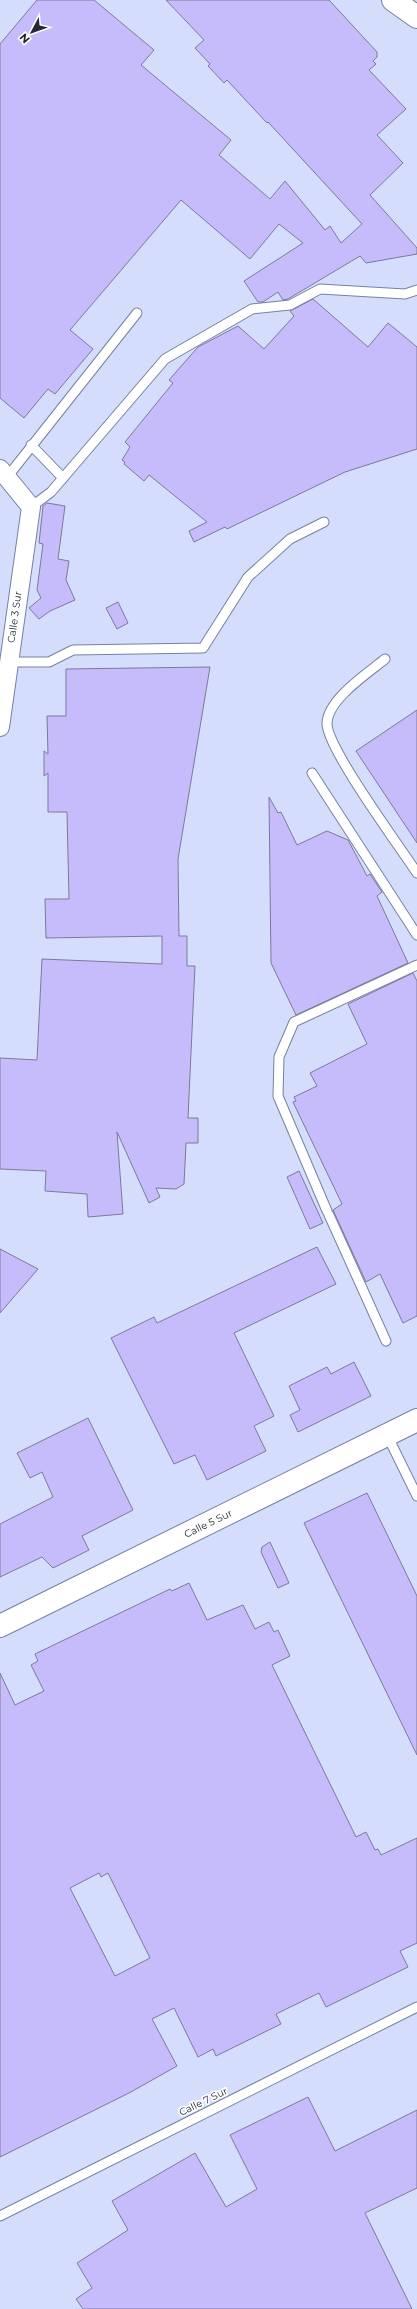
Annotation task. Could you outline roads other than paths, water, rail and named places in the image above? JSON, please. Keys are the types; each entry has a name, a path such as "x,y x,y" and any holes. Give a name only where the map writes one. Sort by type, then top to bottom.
{"street":[{"path":"393,0 417,17"},
{"path":"4,473 30,506"},
{"name":"Calle 3 Sur","path":"0,727 30,506"},
{"name":"Calle 5 Sur","path":"0,1626 417,1420"}],"lane":[{"path":"30,506 51,492 165,359 252,309 290,305 320,289 405,294 417,290"},
{"path":"4,473 30,445 137,313"},
{"path":"30,445 63,478"},
{"path":"8,662 49,662 73,650 203,648 248,577 290,539 324,522"},
{"path":"385,659 337,698 327,723 336,752 417,873"},
{"path":"312,773 417,935"},
{"path":"386,1341 328,1213 278,1096 279,1057 294,1022 417,965"},
{"path":"387,1434 417,1496"},
{"name":"Calle 7 Sur","path":"0,2216 417,2008"}]}
